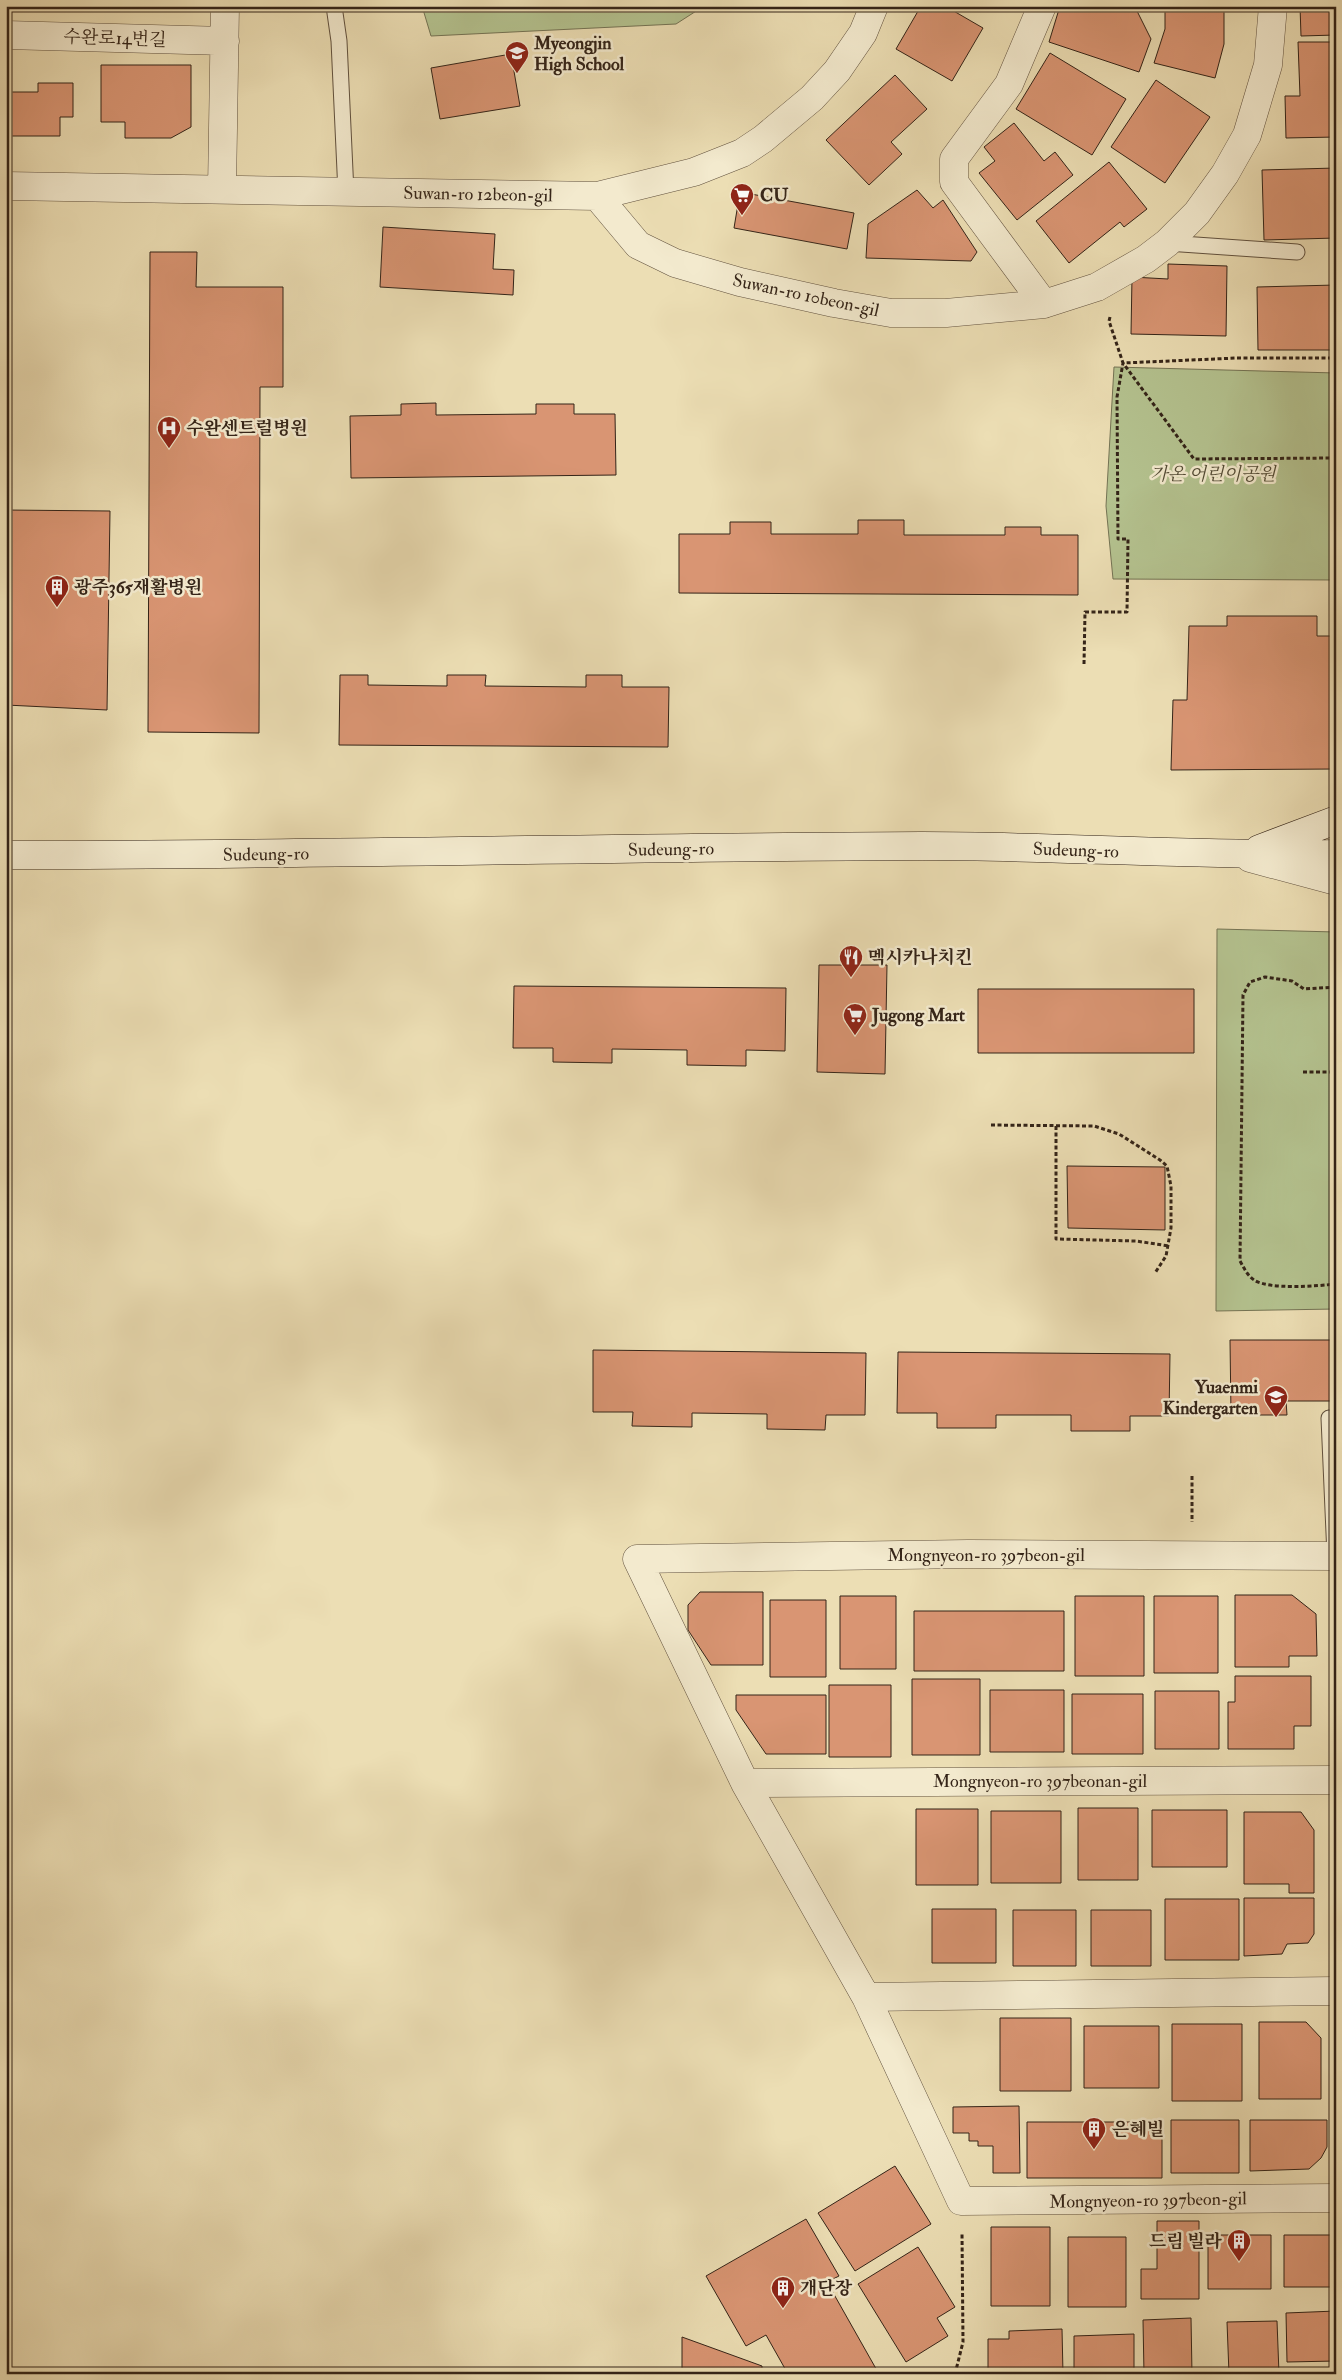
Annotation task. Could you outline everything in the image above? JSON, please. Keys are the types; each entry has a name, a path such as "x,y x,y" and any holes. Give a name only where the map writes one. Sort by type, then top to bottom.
{"street":[{"path":"222,189 224,6"},
{"name":"Suwan-ro 12beon-gil","path":"6,186 597,196 694,172 742,152 763,139 812,98 837,71 863,33 874,6"},
{"path":"1042,6 1009,84 954,159 954,182 1044,304"},
{"name":"Suwan-ro 10beon-gil","path":"597,196 638,245 675,263 740,282 834,304 891,313 946,313 1044,304 1097,287 1146,259 1167,244 1197,212 1225,174 1247,135 1268,65 1273,6"},
{"name":"수완로14번길","path":"6,35 225,41"},
{"path":"1242,855 1336,820"},
{"name":"Sudeung-ro","path":"6,855 238,855 926,846 1242,855 1336,854"},
{"path":"1242,855 1336,881"},
{"name":"Mongnyeon-ro 397beon-gil","path":"745,1783 637,1559 968,1554 1336,1556"},
{"path":"1336,1556 1336,1568"},
{"name":"Mongnyeon-ro 397beonan-gil","path":"745,1783 1336,1780"},
{"path":"745,1783 866,1997 961,2201"},
{"path":"866,1997 1336,1991"},
{"name":"Mongnyeon-ro 397beon-gil","path":"961,2201 1336,2198"}],"lane":[{"path":"334,6 338,40 346,193"},
{"path":"1167,244 1297,252"},
{"path":"1329,1418 1336,1556"}],"path":[{"path":"1114,277 1114,300 1110,321 1123,364 1194,459 1336,458"},
{"path":"1123,364 1237,358 1336,358"},
{"path":"1084,664 1085,612 1127,612 1128,539 1118,539 1117,397 1123,364"},
{"path":"1336,987 1304,989 1292,981 1265,977 1250,982 1243,995 1240,1261 1246,1272 1256,1281 1316,1286 1336,1284"},
{"path":"1304,1072 1336,1072"},
{"path":"991,1125 1094,1126 1119,1134 1143,1148 1167,1166 1172,1207 1169,1246 1166,1256 1155,1273"},
{"path":"1056,1126 1056,1239 1136,1241 1169,1246"},
{"path":"1192,1476 1192,1556"},
{"path":"955,2374 963,2342 964,2267 961,2201"}],"green space":[{"path":"422,6 704,6 676,24 431,36"},
{"name":"가온 어린이공원","path":"1114,367 1336,373 1336,580 1113,579 1106,506"},
{"path":"1217,929 1336,932 1336,1309 1216,1311"}],"building":[{"path":"921,6 945,6 983,28 952,81 896,49"},
{"path":"1060,6 1135,7 1151,39 1139,72 1049,42"},
{"path":"1165,6 1224,6 1224,44 1215,78 1154,63 1165,29"},
{"path":"1300,6 1336,6 1336,35 1301,36"},
{"path":"1298,42 1336,42 1336,137 1286,138 1285,96 1300,96"},
{"path":"1050,53 1126,99 1092,155 1016,109"},
{"path":"511,54 520,106 440,119 431,68"},
{"path":"101,65 191,65 191,127 171,138 125,138 125,122 101,122"},
{"path":"895,75 927,109 891,142 902,154 869,185 826,140"},
{"path":"1156,80 1210,117 1165,183 1111,147"},
{"path":"38,83 73,83 73,117 60,117 60,136 6,136 6,92 38,92"},
{"path":"1014,123 1044,161 1055,152 1073,175 1017,220 979,173 995,161 984,147"},
{"path":"1109,162 1147,209 1124,227 1120,222 1069,263 1036,221"},
{"path":"1336,168 1336,238 1264,240 1262,170"},
{"path":"917,190 933,208 943,200 977,252 971,261 866,258 868,224"},
{"path":"740,192 854,213 847,249 734,228"},
{"path":"383,227 495,234 493,269 514,270 513,295 380,287"},
{"path":"150,252 197,252 196,287 283,287 283,387 260,387 259,733 148,732"},
{"path":"1168,264 1227,266 1226,336 1131,334 1132,277 1168,279"},
{"path":"1336,285 1336,350 1258,350 1257,287"},
{"path":"436,403 436,415 536,414 536,404 574,404 574,414 615,414 616,475 351,478 350,416 401,415 401,404"},
{"name":"광주365재활병원","path":"6,510 110,511 107,710 6,705"},
{"path":"858,520 904,520 904,535 1005,535 1005,527 1041,527 1041,535 1078,535 1078,595 679,593 679,534 730,534 730,522 771,522 771,534 858,534"},
{"path":"1227,616 1317,616 1317,636 1331,636 1332,626 1336,626 1336,769 1171,770 1173,700 1187,700 1189,626 1227,626"},
{"path":"340,675 368,675 368,685 447,686 447,675 486,675 485,686 586,687 586,675 622,675 622,687 669,687 668,747 339,745"},
{"path":"819,965 887,965 885,1074 817,1072"},
{"path":"514,986 786,988 785,1051 746,1050 746,1066 687,1065 687,1050 612,1049 612,1063 553,1062 553,1048 513,1048"},
{"path":"978,989 1194,989 1194,1053 978,1053"},
{"path":"1067,1166 1165,1167 1165,1230 1068,1228"},
{"path":"1230,1340 1336,1340 1336,1401 1286,1401 1287,1415 1231,1415"},
{"path":"593,1350 866,1353 865,1415 826,1415 825,1430 767,1429 767,1414 692,1413 692,1427 632,1426 633,1412 593,1412"},
{"path":"898,1352 1170,1354 1169,1416 1130,1416 1130,1431 1071,1431 1071,1415 996,1415 996,1428 937,1428 937,1413 897,1413"},
{"path":"700,1592 763,1592 763,1665 711,1665 688,1630 688,1605"},
{"path":"1235,1595 1292,1595 1316,1614 1317,1656 1289,1656 1289,1667 1235,1667"},
{"path":"840,1596 896,1596 896,1669 840,1669"},
{"path":"1075,1596 1144,1596 1144,1676 1075,1676"},
{"path":"1154,1596 1218,1596 1218,1673 1154,1673"},
{"path":"770,1600 826,1600 826,1677 770,1677"},
{"path":"914,1611 1064,1611 1064,1671 914,1671"},
{"path":"1235,1676 1311,1676 1311,1726 1294,1726 1294,1749 1228,1749 1228,1702 1235,1702"},
{"path":"912,1679 980,1679 980,1755 912,1755"},
{"path":"829,1685 891,1685 891,1757 829,1757"},
{"path":"990,1690 1064,1690 1064,1752 990,1752"},
{"path":"1155,1691 1219,1691 1219,1749 1155,1749"},
{"path":"1072,1694 1143,1694 1143,1754 1072,1754"},
{"path":"736,1695 826,1695 826,1754 766,1754 736,1710"},
{"path":"1078,1808 1138,1808 1138,1880 1078,1880"},
{"path":"916,1809 978,1809 978,1885 916,1885"},
{"path":"1152,1810 1227,1810 1227,1867 1152,1867"},
{"path":"991,1811 1061,1811 1061,1883 991,1883"},
{"path":"1244,1812 1301,1812 1314,1830 1314,1893 1289,1893 1289,1884 1244,1884"},
{"path":"1244,1898 1314,1898 1314,1934 1308,1943 1287,1944 1282,1954 1244,1956"},
{"path":"1165,1899 1239,1899 1239,1960 1165,1960"},
{"path":"932,1909 996,1909 996,1963 932,1963"},
{"path":"1013,1910 1076,1910 1076,1966 1013,1966"},
{"path":"1091,1910 1151,1910 1151,1966 1091,1966"},
{"path":"1000,2018 1071,2018 1071,2091 1000,2091"},
{"path":"1259,2022 1306,2022 1321,2038 1321,2099 1259,2099"},
{"path":"1172,2024 1242,2024 1242,2101 1172,2101"},
{"path":"1084,2026 1159,2026 1159,2088 1084,2088"},
{"path":"1019,2106 1020,2173 993,2173 993,2146 978,2146 978,2141 969,2141 969,2133 953,2133 953,2107"},
{"path":"1171,2120 1239,2120 1239,2173 1171,2173"},
{"path":"1250,2120 1327,2120 1327,2147 1321,2158 1309,2169 1250,2171"},
{"name":"은혜빌","path":"1027,2122 1162,2122 1162,2178 1027,2178"},
{"path":"895,2166 931,2224 855,2271 818,2213"},
{"name":"개단장","path":"806,2219 839,2276 827,2282 879,2374 788,2374 766,2335 746,2346 706,2276"},
{"path":"1157,2221 1199,2221 1199,2299 1141,2299 1141,2269 1157,2269"},
{"path":"991,2227 1050,2227 1050,2306 991,2306"},
{"name":"드림 빌라","path":"1208,2235 1271,2235 1271,2289 1208,2289"},
{"path":"1284,2235 1336,2235 1336,2287 1284,2287"},
{"path":"1068,2237 1126,2237 1126,2307 1068,2307"},
{"path":"918,2247 955,2307 937,2318 948,2336 906,2362 858,2284"},
{"path":"1336,2311 1336,2361 1287,2362 1286,2313"},
{"path":"1191,2318 1192,2374 1144,2374 1143,2320"},
{"path":"1277,2321 1279,2374 1229,2374 1227,2322"},
{"path":"1062,2329 1063,2374 988,2374 988,2339 1009,2339 1009,2331"},
{"path":"1134,2334 1134,2373 1074,2374 1074,2336"},
{"path":"682,2337 762,2366 762,2374 682,2374"}],"place":[{"name":"Myeongjin High School","path":"517,74"},
{"name":"CU","path":"742,216"},
{"name":"수완센트럴병원","path":"169,449"},
{"name":"광주365재활병원","path":"57,608"},
{"name":"멕시카나치킨","path":"851,978"},
{"name":"Jugong Mart","path":"855,1036"},
{"name":"Yuaenmi Kindergarten","path":"1276,1418"},
{"name":"은혜빌","path":"1094,2150"},
{"name":"드림 빌라","path":"1239,2262"},
{"name":"개단장","path":"783,2309"}]}
